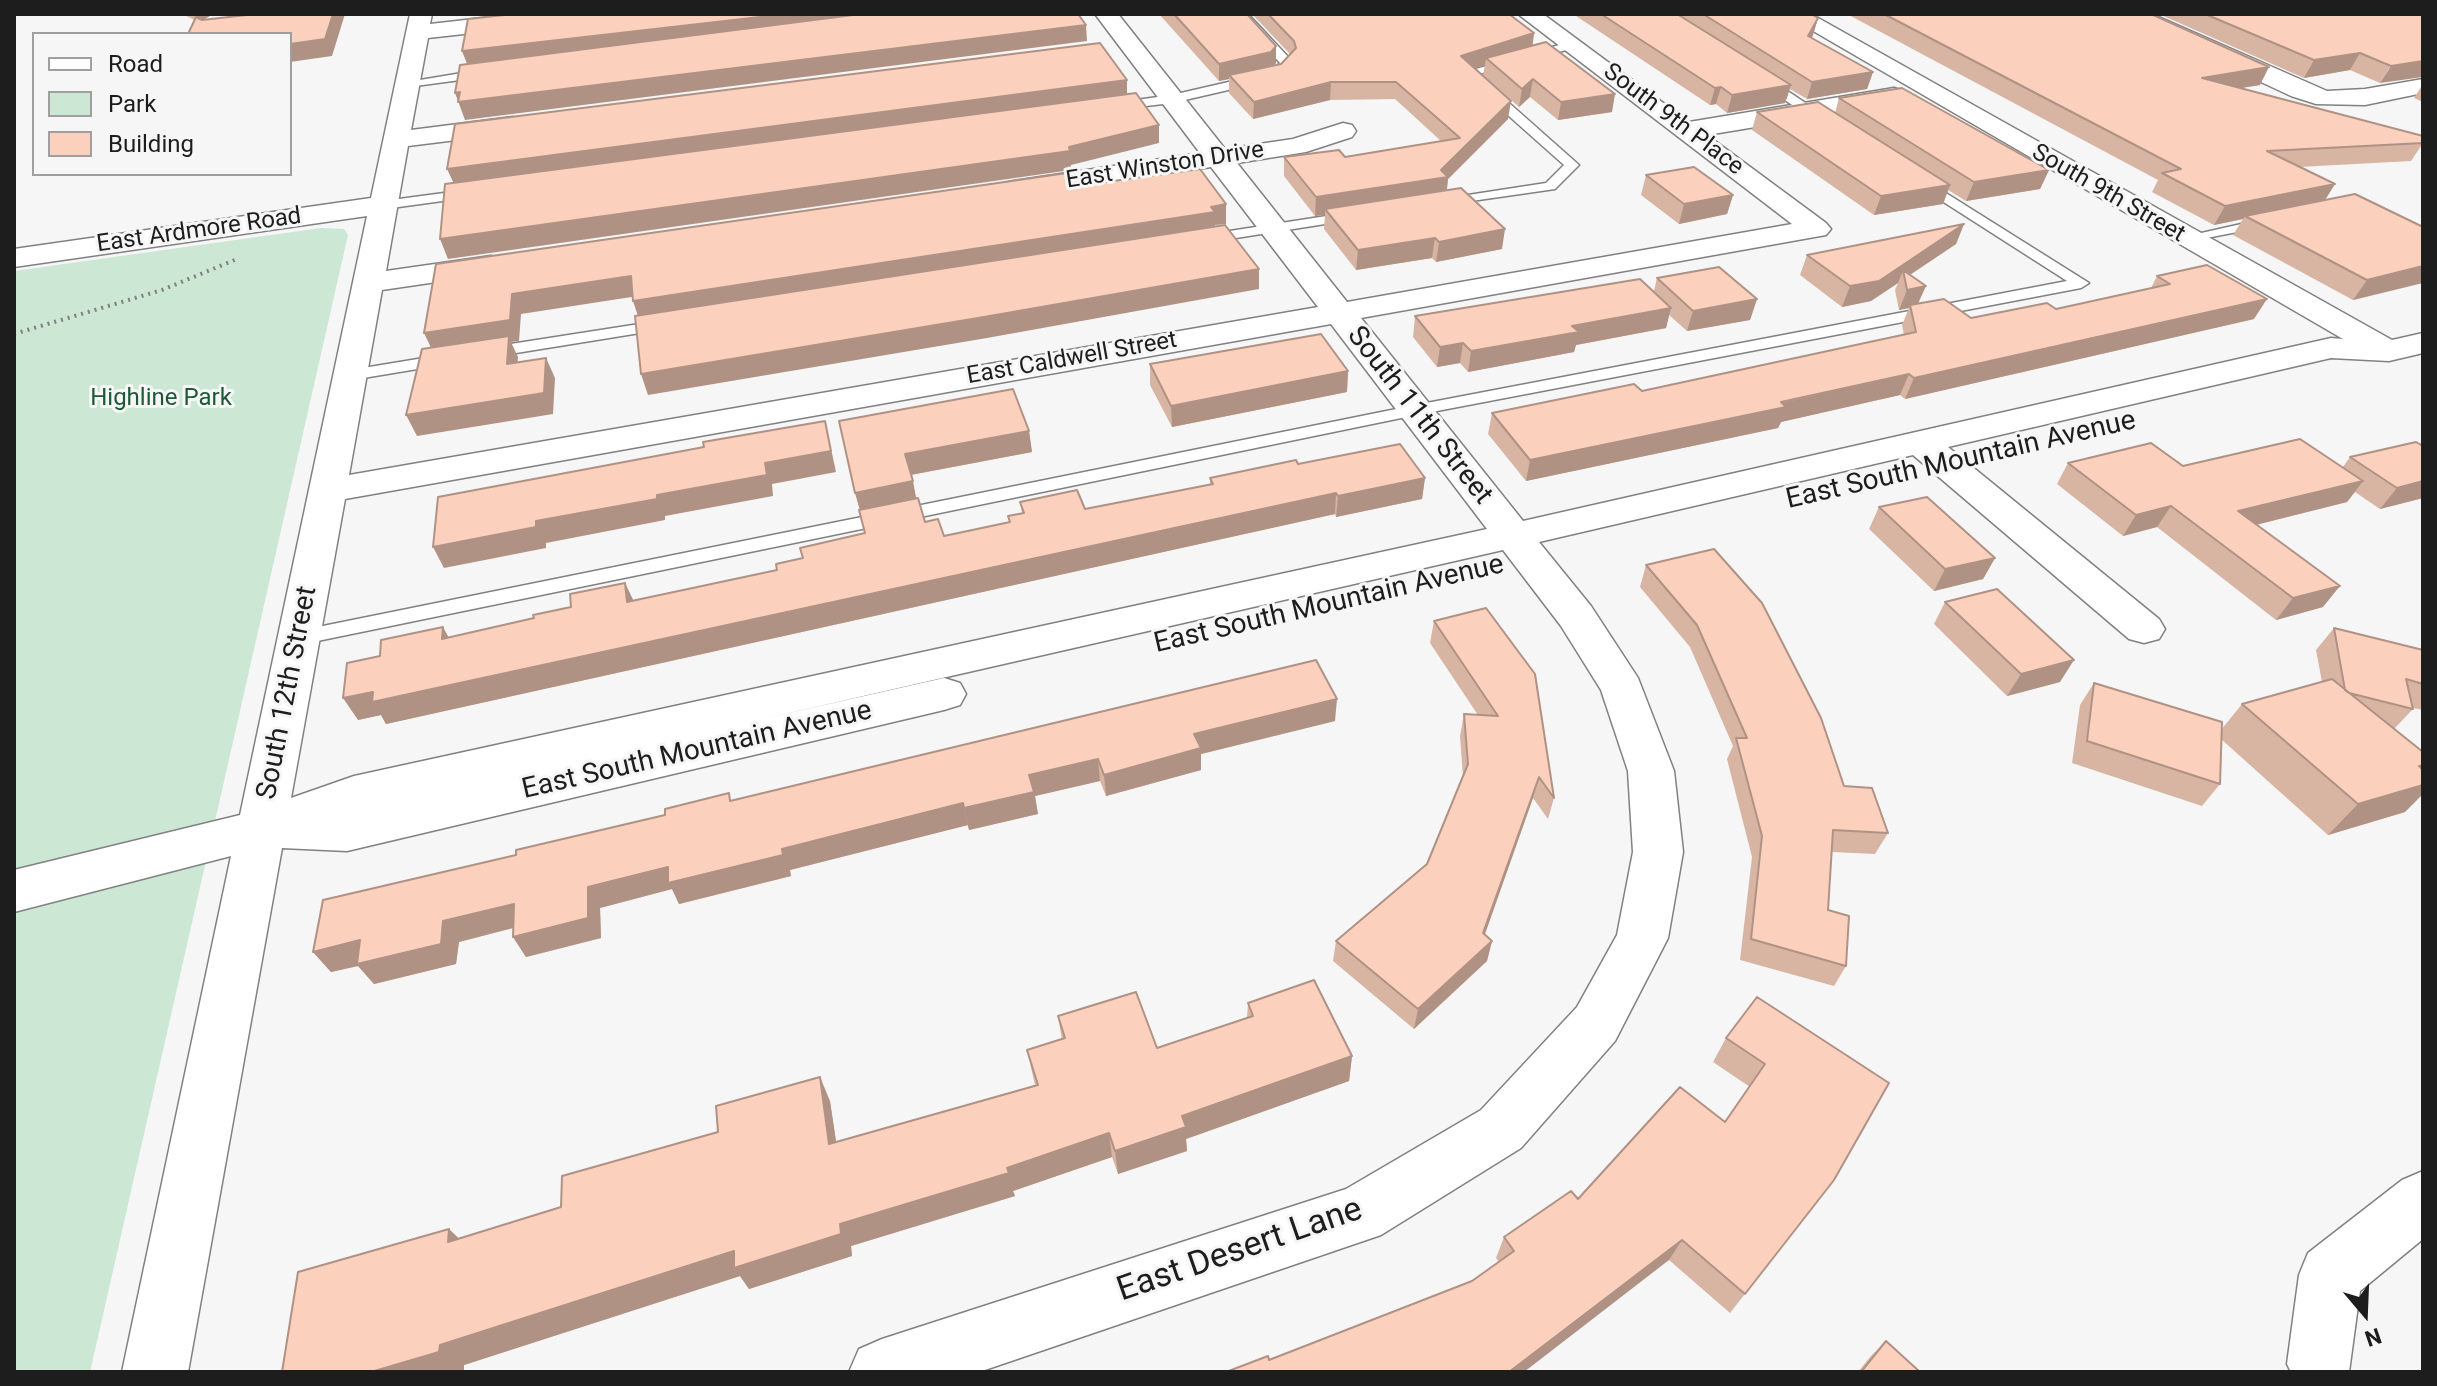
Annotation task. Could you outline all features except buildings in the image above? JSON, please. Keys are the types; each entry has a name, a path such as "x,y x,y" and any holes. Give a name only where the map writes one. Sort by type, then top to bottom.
{"street":[{"path":"420,23 580,14"},
{"name":"South 11th Street","path":"1106,14 1115,48 1172,99 1221,159 1576,616 1622,689 1651,771 1658,852"},
{"name":"South 9th Place","path":"1529,14 1816,229"},
{"name":"South 9th Street","path":"1799,14 2186,238 2412,355"},
{"path":"2134,14 2300,91 2325,99 2365,97 2423,86"},
{"name":"South 12th Street","path":"155,1372 420,23"},
{"path":"1687,130 1928,90"},
{"path":"397,140 537,122"},
{"name":"East Winston Drive","path":"984,193 1297,146 1343,131"},
{"name":"East Ardmore Road","path":"14,258 384,205"},
{"name":"East Caldwell Street","path":"328,490 1816,229"},
{"path":"369,283 511,262"},
{"name":"East South Mountain Avenue","path":"14,891 262,829 347,832 1520,547 1934,454 2366,368 2412,355"},
{"path":"1934,454 2144,629"},
{"name":"East Desert Lane","path":"882,1372 1360,1214 1501,1129 1596,1024 1642,938 1658,852"},
{"path":"2320,1364 2330,1275 2423,1201"}],"lane":[{"path":"1093,110 1172,99 1276,75 1287,63 1242,14"},
{"path":"1427,205 1550,186 1572,165 1468,73 1573,45"},
{"path":"1747,70 1836,127"},
{"path":"408,83 501,72"},
{"path":"298,638 1416,410 2081,283 1900,168"},
{"path":"384,205 494,190"},
{"path":"1181,243 1366,214"},
{"path":"2186,238 2288,218"},
{"path":"351,375 680,323"}],"path":[{"path":"14,334 162,290 242,257"}],"green space":[{"name":"Highline Park","path":"321,228 344,229 348,235 90,1372 14,1372 14,271"}]}
